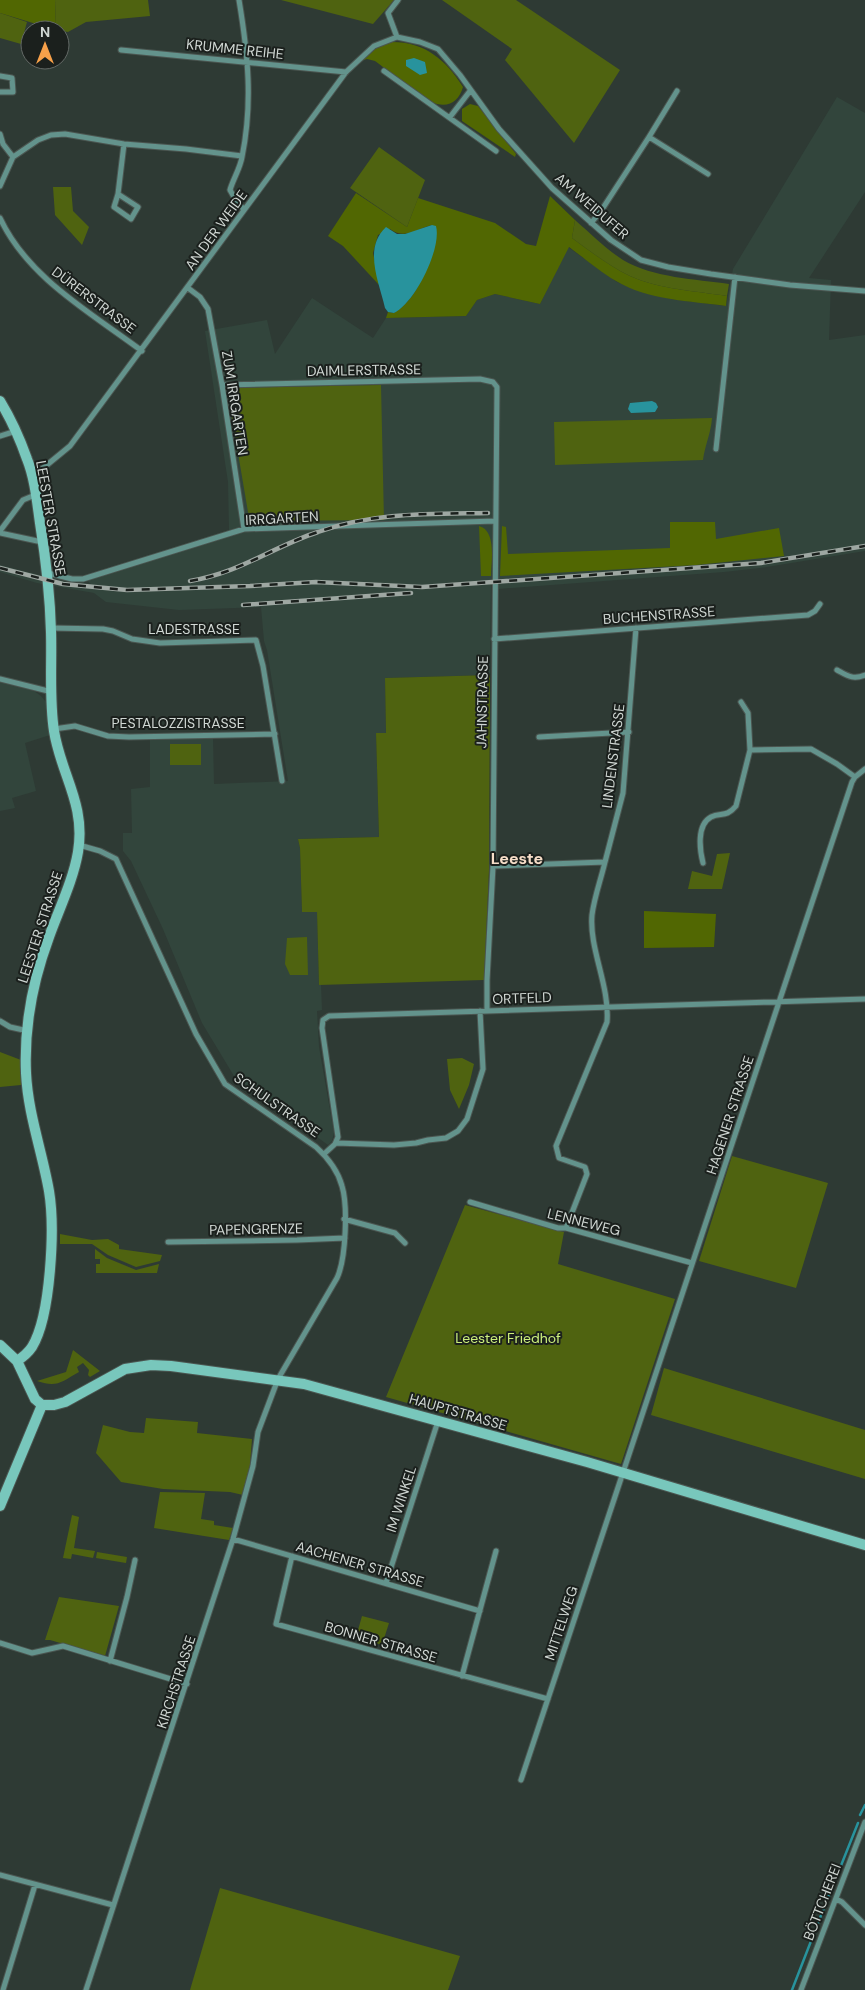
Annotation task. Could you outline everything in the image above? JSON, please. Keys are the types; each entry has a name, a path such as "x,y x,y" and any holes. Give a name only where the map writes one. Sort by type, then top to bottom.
{"street":[{"path":"239,0 248,52 249,94 242,156 239,170 230,190 238,204 244,209"},
{"path":"397,37 388,13 398,0"},
{"name":"AN DER WEIDE","path":"32,474 42,469 70,446 142,351 346,72 374,46 397,37"},
{"name":"AM WEIDUFER","path":"397,37 420,42 438,49 448,59 498,129 552,188 611,240 641,260 668,267 790,285 865,291"},
{"name":"KRUMME REIHE","path":"121,50 346,72"},
{"path":"384,71 496,151"},
{"path":"0,76 12,78 13,92 0,92"},
{"path":"450,117 470,91"},
{"path":"591,223 601,211 649,137 676,91"},
{"path":"0,134 3,144 13,157"},
{"path":"0,186 13,157 38,140 51,135 65,134 124,144 242,156"},
{"path":"649,137 708,174"},
{"path":"118,194 138,207 131,219 114,207 118,194 124,144"},
{"name":"DÜRERSTRASSE","path":"0,218 16,248 54,286 142,351"},
{"path":"716,449 735,277"},
{"name":"ZUM IRRGARTEN","path":"188,288 200,297 208,309 222,385 244,530"},
{"name":"DAIMLERSTRASSE","path":"222,385 486,379 493,382 497,387 497,394"},
{"name":"JAHNSTRASSE","path":"487,1011 493,866 497,394"},
{"name":"LEESTER STRASSE","path":"0,401 16,431 32,474 48,573 54,729 59,754 76,801 80,823 79,845 68,887 38,967 28,1031 26,1074 31,1113 49,1192 51,1222 50,1259 46,1303 36,1339 31,1350 17,1361"},
{"path":"0,436 16,431"},
{"path":"35,495 24,500 0,532 43,543"},
{"name":"IRRGARTEN","path":"48,573 72,579 98,576 244,530 495,521"},
{"name":"BUCHENSTRASSE","path":"494,639 808,614 815,611 820,604"},
{"name":"LADESTRASSE","path":"51,628 103,629 132,639 160,643 256,640 263,666 282,781"},
{"name":"LINDENSTRASSE","path":"608,1006 594,939 592,916 622,793 629,732 636,628"},
{"path":"837,670 855,679 865,675"},
{"path":"0,679 52,692"},
{"path":"703,864 700,848 706,821 712,816 723,816 731,812 736,806 750,750 748,713 740,702"},
{"name":"PESTALOZZISTRASSE","path":"54,729 75,726 84,727 108,736 129,737 275,734"},
{"path":"539,737 629,732"},
{"path":"750,750 811,749 823,754 855,777 865,769"},
{"name":"HAGENER STRASSE","path":"623,1473 829,846 855,777"},
{"name":"SCHULSTRASSE","path":"79,845 100,851 116,859 196,1034 225,1084 316,1147 324,1154 337,1174 342,1186 345,1253 340,1273 278,1379"},
{"path":"493,866 605,862"},
{"name":"ORTFELD","path":"336,1142 338,1131 322,1028 323,1020 329,1016 865,999"},
{"path":"566,1228 588,1174 585,1166 559,1158 556,1146 607,1022 608,1006"},
{"path":"324,1154 336,1142 394,1145 446,1138 458,1131 467,1119 483,1069 480,1011"},
{"path":"0,1021 28,1031"},
{"path":"0,1028 6,1024"},
{"name":"LENNEWEG","path":"470,1202 558,1228 566,1228 692,1263"},
{"path":"344,1219 396,1233 405,1242"},
{"name":"PAPENGRENZE","path":"168,1242 345,1238"},
{"path":"0,1345 17,1361 32,1394 42,1405 0,1506"},
{"name":"HAUPTSTRASSE","path":"42,1405 49,1406 65,1402 114,1374 136,1366 171,1366 278,1379 304,1384 623,1473 865,1545"},
{"name":"KIRCHSTRASSE","path":"86,1990 233,1539 252,1466 258,1432 278,1379"},
{"name":"IM WINKEL","path":"386,1583 438,1421"},
{"name":"MITTELWEG","path":"521,1780 623,1473"},
{"name":"AACHENER STRASSE","path":"233,1539 480,1611"},
{"path":"462,1676 496,1551"},
{"name":"BONNER STRASSE","path":"292,1556 276,1624 548,1699"},
{"path":"110,1661 127,1597 134,1560"},
{"path":"0,1643 32,1653 61,1646 187,1684"},
{"name":"BÖTTCHEREI","path":"801,1990 865,1822"},
{"path":"0,1875 113,1905"},
{"path":"3,1990 3,1980 35,1885"},
{"path":"836,1898 865,1925"}],"shaded area":[{"path":"837,97 865,113 865,192 809,278 831,280 829,340 865,335 865,551 724,572 498,589 498,585 491,585 490,675 385,678 386,733 376,733 379,837 298,839 302,911 317,911 319,985 321,985 322,1010 317,1011 319,1047 334,1133 332,1141 328,1145 234,1076 202,1023 163,929 131,861 123,851 123,833 132,833 131,789 150,787 150,740 213,737 214,784 288,781 264,641 261,607 179,610 106,602 94,593 37,583 0,572 0,565 68,582 91,584 82,576 229,530 228,482 205,331 267,320 275,354 312,298 373,338 386,318 466,316 477,300 495,294 540,304 568,247 617,282 643,292 671,299 726,306 733,269"},
{"path":"0,682 34,691 41,696 46,702 50,735 25,743 36,791 12,798 15,808 0,811"}],"green space":[{"path":"0,0 55,0 56,20 23,20 0,13"},
{"path":"55,0 148,0 150,16 86,22 70,31 70,20 56,20"},
{"path":"281,0 394,0 373,24"},
{"path":"442,0 516,0 620,70 574,143 505,60 512,49"},
{"path":"0,13 21,20 20,44 0,38"},
{"path":"392,42 415,45 434,54 442,61 463,87 457,99 454,102 442,105 437,104 416,92 375,61 367,59 361,61 378,47"},
{"path":"470,104 478,106 516,154 515,157 462,121 462,109"},
{"path":"379,147 425,180 407,227 350,188"},
{"path":"53,187 71,187 73,211 89,227 82,245 55,215"},
{"path":"356,193 407,227 418,198 495,223 526,244 536,246 550,196 575,220 572,238 615,268 630,276 653,284 727,296 726,306 670,299 641,292 616,281 569,247 540,304 495,294 477,300 466,316 386,318 388,312 394,313 405,304 419,285 426,262 432,225 406,234 390,229 378,235 373,253 380,286 343,246 328,236"},
{"path":"575,220 623,260 635,266 661,274 729,284 727,296 665,287 622,272 572,238"},
{"path":"381,385 384,520 253,521 248,512 228,394 233,388"},
{"path":"712,418 703,460 555,465 554,422"},
{"path":"670,522 715,522 716,539 779,528 784,556 696,565 500,576 502,526 506,527 508,554 670,548"},
{"path":"479,526 485,529 491,540 491,576 481,576"},
{"path":"490,675 489,870 484,980 319,985 317,912 302,912 300,848 298,839 379,837 376,733 386,733 385,678"},
{"path":"170,744 201,744 201,765 170,765"},
{"path":"730,853 722,889 688,889 692,871 712,876 717,854"},
{"path":"644,911 716,914 714,947 644,948"},
{"path":"307,937 308,975 290,975 285,964 287,938"},
{"path":"0,1052 21,1060 21,1085 0,1087"},
{"path":"462,1058 474,1064 469,1085 459,1109 450,1090 447,1059"},
{"path":"732,1156 828,1183 796,1288 699,1261"},
{"name":"Leester Friedhof","path":"465,1205 564,1232 558,1264 675,1299 621,1464 386,1397"},
{"path":"60,1234 92,1240 108,1239 119,1245 119,1249 162,1255 160,1261 136,1267 108,1255 92,1244 60,1244"},
{"path":"95,1249 107,1258 136,1270 159,1264 157,1273 96,1273 96,1264 100,1264 100,1259 95,1259"},
{"path":"73,1350 100,1371 90,1377 88,1375 89,1370 83,1363 77,1367 79,1372 59,1383 49,1384 37,1381 66,1372"},
{"path":"664,1368 865,1430 865,1479 651,1415"},
{"path":"146,1418 198,1422 197,1433 252,1439 250,1465 243,1495 230,1492 163,1489 121,1482 96,1453 103,1425 130,1432 144,1433"},
{"path":"160,1492 205,1493 201,1519 214,1521 214,1525 233,1528 229,1540 154,1528"},
{"path":"72,1515 79,1517 74,1548 95,1551 93,1558 72,1554 71,1559 63,1558"},
{"path":"97,1552 127,1557 126,1563 96,1558"},
{"path":"59,1597 119,1606 105,1656 45,1640"},
{"path":"362,1616 389,1623 382,1645 356,1637"},
{"path":"220,1888 460,1956 448,1990 190,1990"}],"water":[{"path":"414,58 425,62 427,73 420,75 406,66 406,60"},
{"path":"432,225 436,226 437,236 431,261 425,274 418,287 402,307 394,313 388,312 385,308 375,266 375,245 379,235 386,227 397,234 405,234"},
{"path":"652,401 658,407 655,412 631,413 628,409 630,403"}],"waterway":[{"path":"860,1815 865,1805"},
{"path":"838,1873 858,1823"},
{"path":"792,1990 834,1882"}],"railway":[{"path":"190,581 225,572 301,538 339,525 402,515 488,513"},
{"path":"0,568 63,584 127,590 316,582 422,587 761,563 865,546"},
{"path":"243,605 411,593"}],"district":[{"name":"Leeste","path":"517,858"}]}
